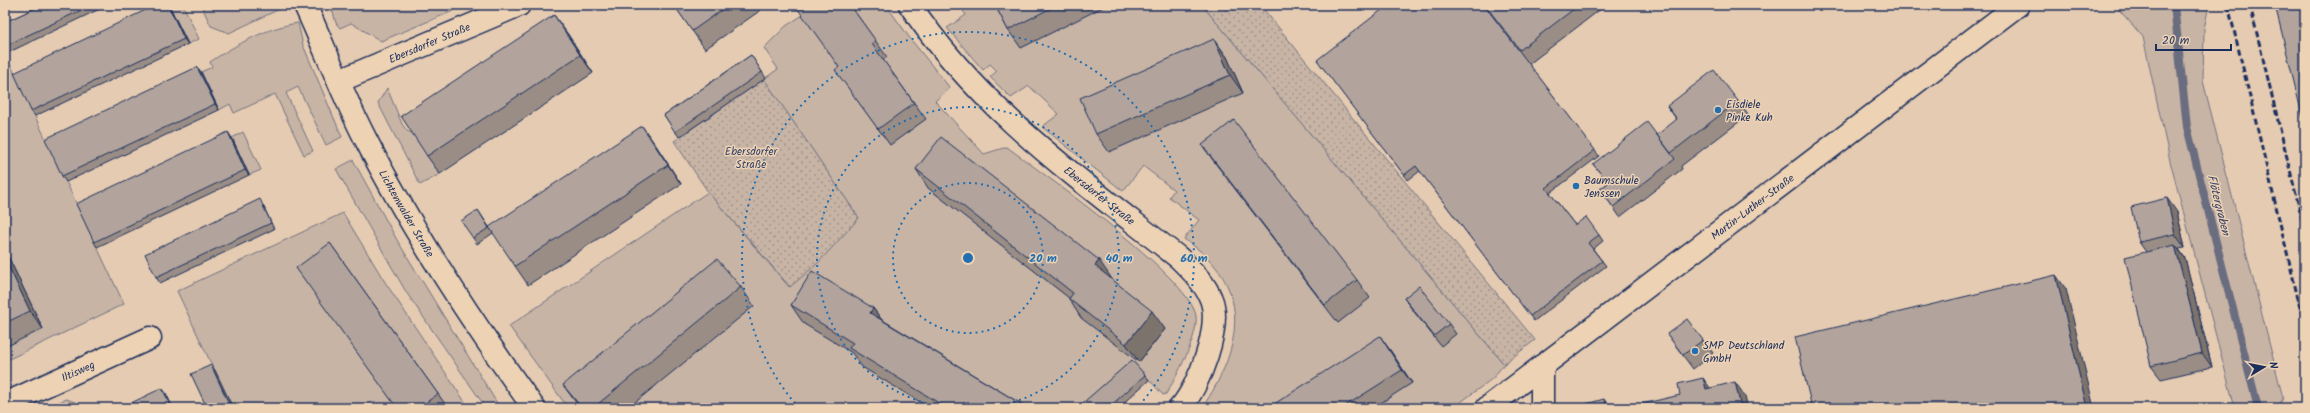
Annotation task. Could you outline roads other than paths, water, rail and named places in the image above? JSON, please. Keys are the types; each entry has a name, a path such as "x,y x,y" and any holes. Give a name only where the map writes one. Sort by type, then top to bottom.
{"street":[{"name":"Lichtenwalder Straße","path":"305,5 365,138 424,243 483,337 534,408"},
{"name":"Ebersdorfer Straße","path":"339,81 519,5"},
{"name":"Ebersdorfer Straße","path":"910,5 925,27 968,79 992,104 1027,137 1179,258 1196,275 1207,292 1214,307 1214,322 1208,351 1197,380 1180,408"},
{"name":"Martin-Luther-Straße","path":"1487,408 2018,5"},
{"name":"Iltisweg","path":"5,404 150,338"},
{"path":"1542,366 1542,408"}],"waterway":[{"name":"Flötergraben","path":"2174,5 2187,127 2258,408"}],"railway":[{"path":"2228,5 2305,328"},
{"path":"2250,5 2305,232"}],"place":[{"name":"Eisdiele Pinke Kuh","path":"1718,110"},
{"name":"Baumschule Jenssen","path":"1576,186"},
{"name":"SMP Deutschland GmbH","path":"1695,351"}]}
